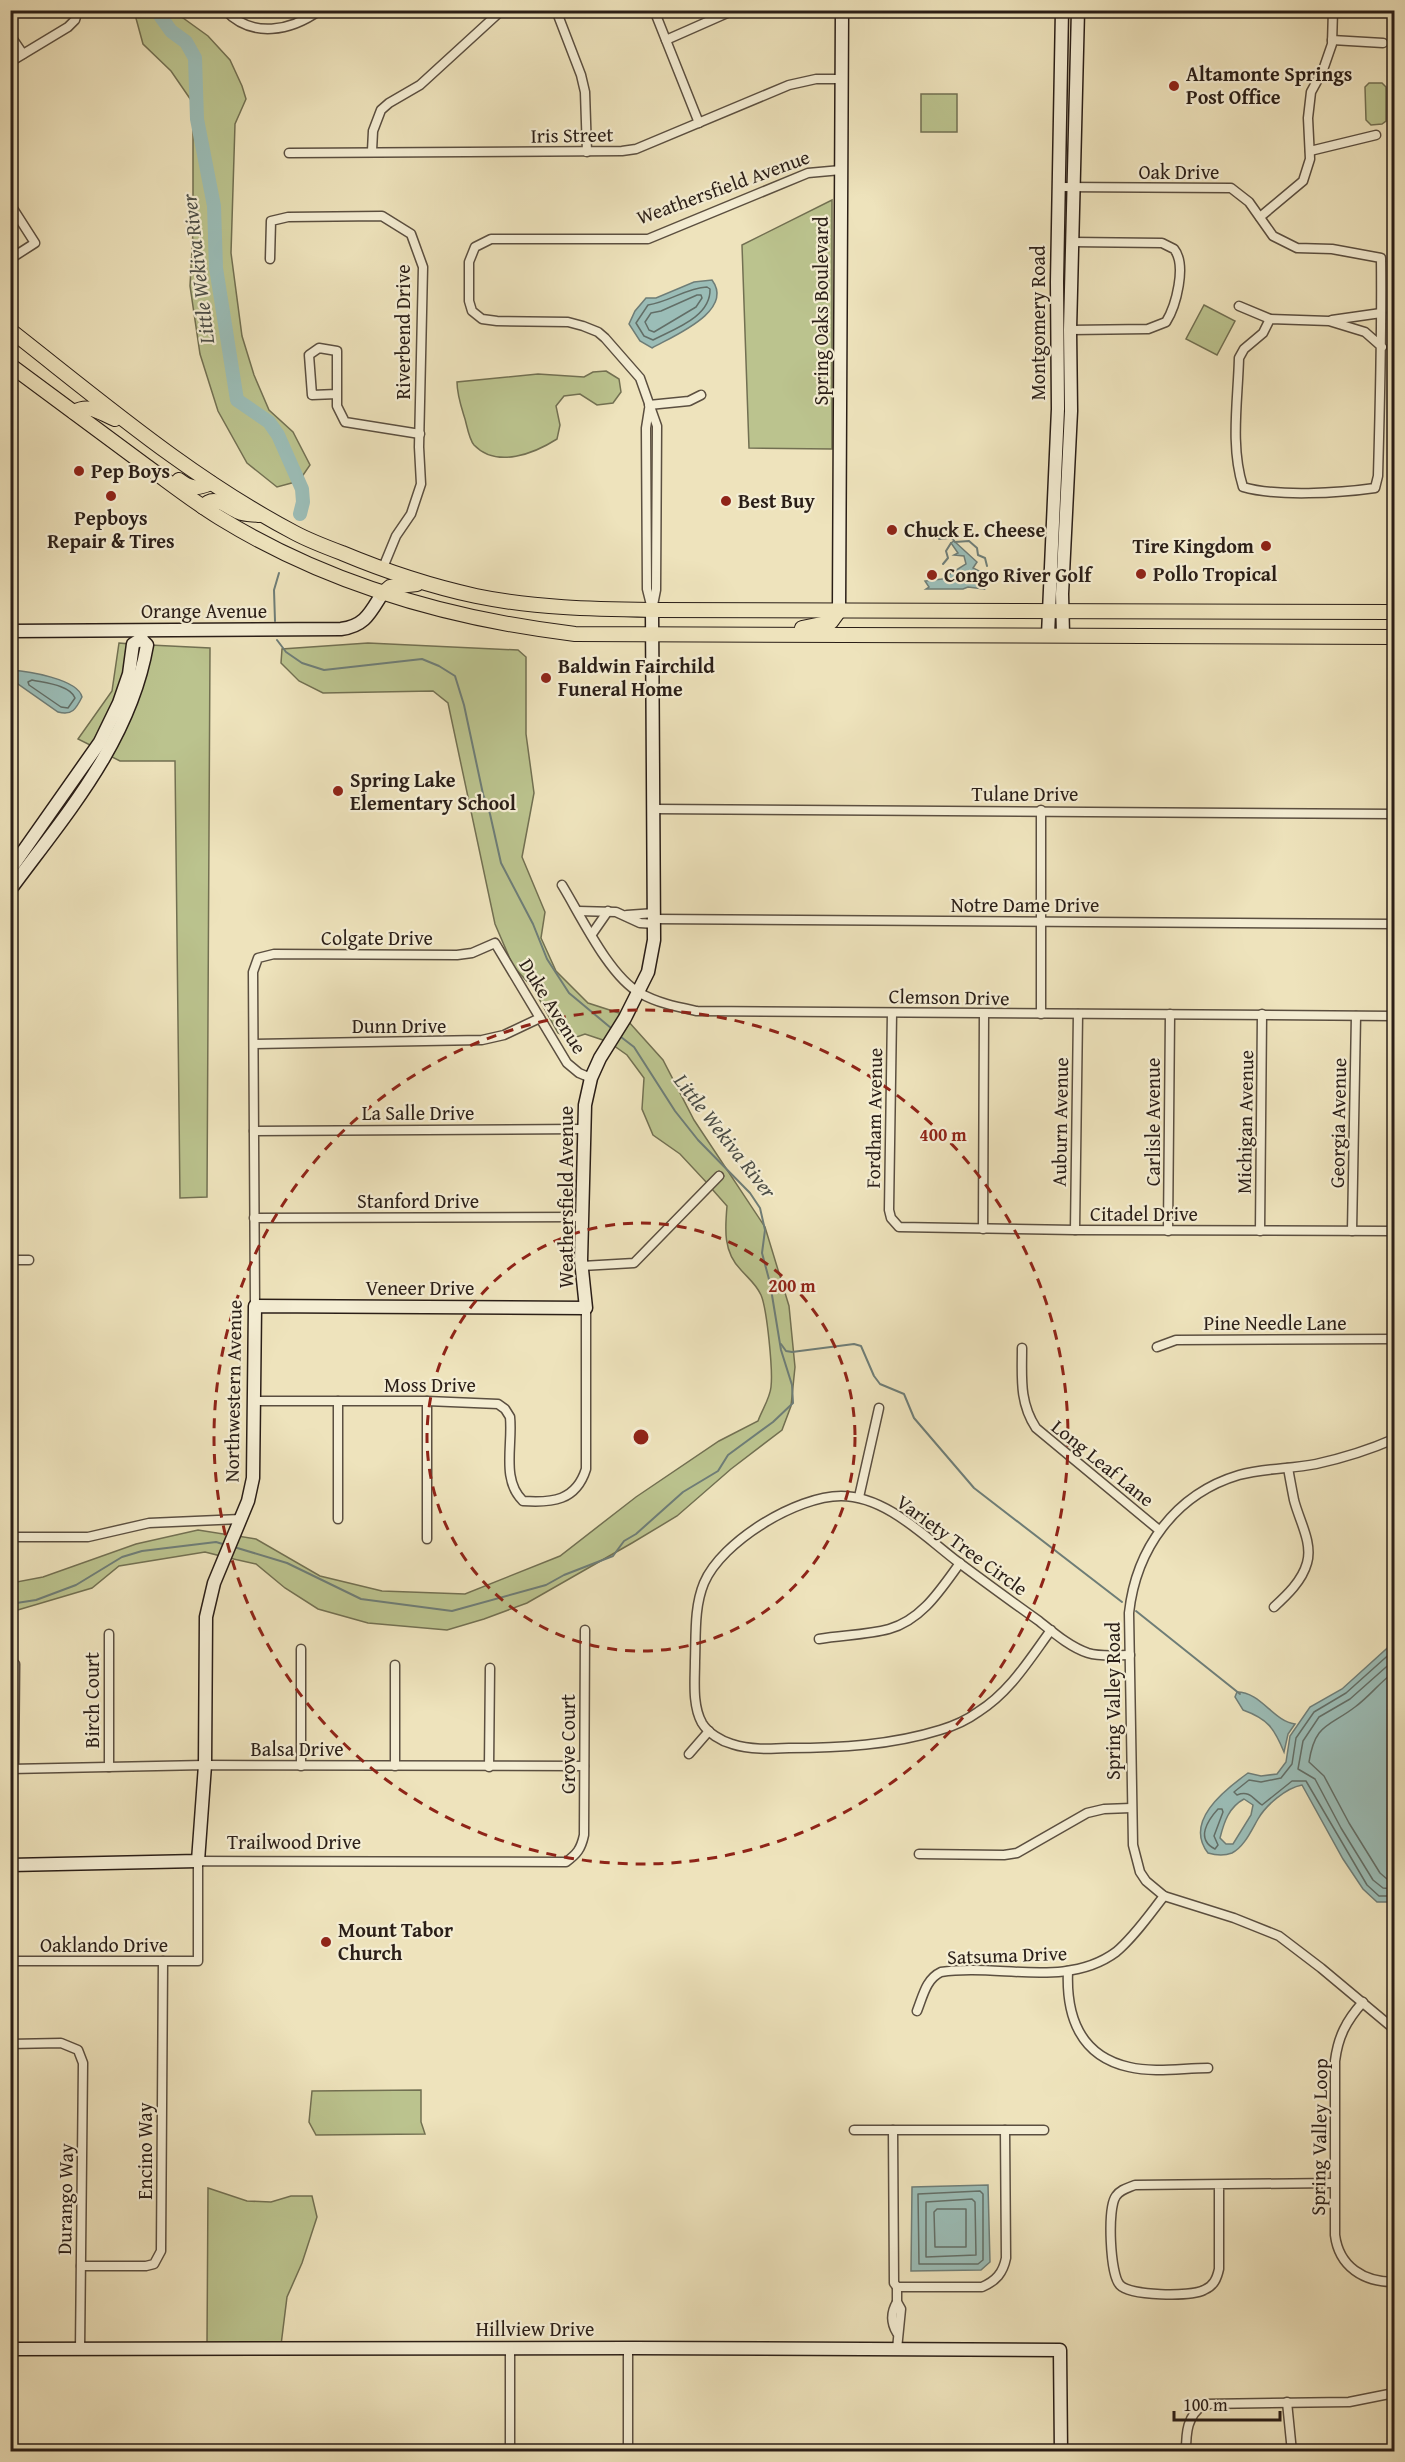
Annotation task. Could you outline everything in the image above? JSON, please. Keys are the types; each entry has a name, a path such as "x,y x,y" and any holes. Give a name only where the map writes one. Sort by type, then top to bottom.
{"main road":[{"path":"10,330 211,483 261,515 298,535 382,570 476,596 575,609 1395,612"},
{"path":"10,365 219,518 328,574 382,594 472,619 575,634 1395,637"},
{"path":"74,412 82,408 92,408 113,418 126,420"},
{"path":"138,460 152,461 192,488 201,488 211,483"},
{"path":"203,507 207,502 214,500 242,514 261,515"},
{"path":"382,594 390,587 406,584 431,585"},
{"path":"781,635 792,628 820,626 831,622 839,611"}],"street":[{"path":"10,62 68,27 75,20 78,10"},
{"path":"225,10 248,26 269,30 291,26 320,10"},
{"path":"372,151 373,131 381,110 420,85 502,10"},
{"path":"556,10 581,75 585,92 587,152"},
{"path":"654,10 699,123"},
{"path":"666,40 734,10"},
{"name":"Spring Oaks Boulevard","path":"839,611 842,10"},
{"name":"Montgomery Road","path":"1062,10 1057,282 1056,612 1063,635"},
{"name":"Montgomery Road","path":"1048,635 1056,612 1071,411 1070,330 1078,10"},
{"path":"1260,217 1303,181 1310,159 1308,118 1311,92 1323,70 1332,40 1333,10"},
{"path":"10,35 22,54"},
{"path":"1062,39 1077,50"},
{"path":"1332,40 1383,43"},
{"name":"Iris Street","path":"289,153 587,152 636,149 789,85 816,79 842,79"},
{"path":"1310,151 1376,135"},
{"name":"Weathersfield Avenue","path":"523,1501 540,1502 565,1497 576,1490 586,1469 586,1308 582,1266 585,1105 591,1078 600,1058 639,993 650,964 655,919 655,809 654,635 652,610 647,590 646,428 649,405 640,378 598,332 568,322 482,319 472,311 469,302 469,262 475,247 491,239 648,239 808,173 841,170"},
{"name":"Oak Drive","path":"1059,187 1073,189 1231,188 1249,202 1273,236 1297,248 1332,249 1381,258 1382,313"},
{"path":"10,204 35,243 10,259"},
{"name":"Riverbend Drive","path":"270,259 271,221 288,217 382,216 411,234 423,267 421,483 411,514 396,536 382,570"},
{"path":"1057,282 1061,297 1060,313 1063,322 1070,330 1148,329 1166,322 1173,311 1179,261 1174,249 1162,243 1072,242"},
{"path":"1239,306 1270,319 1329,321 1382,313 1378,476 1375,488 1307,492 1256,491 1243,487 1238,470 1236,434 1239,358 1244,349 1263,333 1270,319"},
{"path":"1329,321 1365,332 1382,347"},
{"path":"337,394 312,395 309,355 319,348 337,351 338,405 345,422 420,434"},
{"path":"649,405 689,401 701,395"},
{"name":"Orange Avenue","path":"10,630 141,635 341,630 356,627 368,616 382,594"},
{"path":"10,870 100,742 119,703 129,674 133,644 141,635 147,645 129,712 94,775 10,890"},
{"name":"Tulane Drive","path":"655,809 1395,814"},
{"path":"1041,810 1041,1014"},
{"name":"Clemson Drive","path":"562,885 611,966 622,979 639,993 675,1007 697,1011 1395,1016"},
{"name":"Notre Dame Drive","path":"578,911 608,911 655,919 1395,924"},
{"path":"592,934 608,911"},
{"name":"Colgate Drive","path":"258,958 274,954 457,955 472,953 495,944"},
{"name":"Duke Avenue","path":"495,944 572,1069 591,1078"},
{"name":"Northwestern Avenue","path":"198,1961 198,1861 205,1765 206,1617 214,1583 241,1519 253,1479 255,1218 253,972 258,958"},
{"name":"Fordham Avenue","path":"892,1013 889,1210 895,1223"},
{"path":"983,1229 984,1014"},
{"name":"Auburn Avenue","path":"1075,1230 1078,1014"},
{"name":"Carlisle Avenue","path":"1168,1231 1170,1014"},
{"name":"Michigan Avenue","path":"1260,1231 1262,1014"},
{"name":"Georgia Avenue","path":"1352,1231 1356,1016"},
{"name":"Dunn Drive","path":"254,1044 482,1041 504,1035 540,1018"},
{"name":"La Salle Drive","path":"254,1131 583,1129"},
{"path":"582,1266 634,1263 719,1176"},
{"name":"Stanford Drive","path":"255,1218 582,1217"},
{"name":"Citadel Drive","path":"895,1223 906,1228 1395,1231"},
{"path":"10,1260 29,1260"},
{"name":"Veneer Drive","path":"255,1306 586,1308"},
{"name":"Pine Needle Lane","path":"1157,1347 1176,1340 1395,1339"},
{"name":"Long Leaf Lane","path":"1022,1348 1021,1395 1029,1418 1036,1428 1160,1530"},
{"name":"Moss Drive","path":"254,1401 489,1402 505,1409 510,1417 511,1485 523,1501"},
{"path":"338,1401 338,1520"},
{"path":"427,1401 427,1539"},
{"path":"859,1497 879,1408"},
{"name":"Spring Valley Road","path":"1363,2002 1279,1936 1234,1918 1164,1896 1146,1881 1135,1859 1131,1808 1131,1593 1148,1548 1174,1513 1191,1498 1216,1484 1241,1474 1356,1455 1395,1439"},
{"path":"1274,1607 1292,1590 1301,1576 1309,1552 1288,1468"},
{"name":"Variety Tree Circle","path":"709,1731 702,1724 697,1708 695,1666 699,1600 704,1582 720,1559 752,1532 789,1508 825,1497 859,1497 881,1506 1071,1645 1088,1653 1103,1656 1130,1655"},
{"path":"10,1537 88,1537 149,1522 241,1519"},
{"path":"819,1639 889,1629 906,1622 935,1598 960,1563"},
{"name":"Grove Court","path":"575,1856 582,1847 584,1835 585,1630"},
{"path":"688,1754 709,1731 732,1744 755,1749 837,1748 867,1745 939,1731 977,1714 1005,1691 1051,1630"},
{"name":"Birch Court","path":"109,1634 109,1767"},
{"path":"301,1649 301,1766"},
{"path":"12,1769 15,1664"},
{"path":"394,1766 395,1665"},
{"path":"489,1767 490,1668"},
{"name":"Balsa Drive","path":"12,1769 205,1765 584,1766"},
{"path":"919,1854 1004,1855 1017,1853 1087,1813 1104,1809 1131,1808"},
{"name":"Trailwood Drive","path":"10,1865 198,1861 559,1863 575,1856"},
{"name":"Satsuma Drive","path":"917,2011 928,1982 941,1972 1068,1971 1086,1968 1116,1952 1164,1896"},
{"name":"Oaklando Drive","path":"10,1961 198,1961"},
{"name":"Encino Way","path":"81,2266 146,2266 154,2264 161,2251 163,1962"},
{"path":"1068,1971 1067,1997 1074,2023 1082,2036 1101,2054 1130,2068 1208,2068"},
{"path":"1363,2002 1395,2029"},
{"name":"Spring Valley Loop","path":"1363,2002 1343,2027 1337,2044 1335,2061 1335,2235 1339,2254 1355,2273 1369,2279 1395,2282"},
{"name":"Durango Way","path":"10,2044 61,2043 78,2050 82,2063 80,2350"},
{"path":"854,2130 1044,2130"},
{"path":"893,2130 894,2283 897,2287 897,2302 901,2309 897,2318 901,2325 897,2333 897,2349"},
{"path":"897,2287 982,2287 992,2282 1004,2270 1006,2258 1005,2130"},
{"path":"1219,2185 1219,2269 1211,2286 1195,2293 1137,2293 1120,2286 1112,2270 1112,2208 1115,2197 1124,2189 1135,2186 1334,2183"},
{"path":"628,2348 628,2451"},
{"name":"Hillview Drive","path":"10,2349 1060,2350 1061,2451"},
{"path":"510,2349 510,2451"},
{"path":"1186,2451 1186,2432 1190,2420 1195,2411 1204,2404 1349,2402 1395,2393"},
{"path":"1287,2402 1292,2451"}],"green space":[{"path":"134,11 177,11 179,15 208,36 230,60 242,86 246,99 235,124 231,253 242,336 254,375 269,410 293,432 310,465 299,481 277,487 247,463 218,411 200,354 190,286 193,231 193,103 171,71 143,44"},
{"path":"1369,83 1382,83 1386,87 1386,121 1382,124 1371,125 1366,120 1365,87"},
{"path":"921,94 957,94 957,132 921,132"},
{"path":"832,200 832,449 749,448 742,245"},
{"path":"1204,305 1235,321 1217,355 1186,339"},
{"path":"606,371 619,379 621,392 613,403 597,405 580,394 564,396 556,406 560,425 557,439 548,444 527,453 505,457 483,452 472,442 457,382 538,374 584,377 593,372"},
{"path":"119,643 130,644 124,672 111,709 92,746 78,739 112,691"},
{"path":"368,643 518,650 526,657 526,734 534,793 522,857 545,912 541,938 556,971 588,1003 622,1014 606,1041 585,1034 571,1039 558,1033 533,988 513,966 495,924 448,703 433,691 323,693 299,681 281,663 282,649"},
{"path":"150,645 210,648 207,1197 180,1198 175,761 120,761 110,756"},
{"path":"628,1021 663,1060 694,1120 765,1227 789,1306 795,1367 791,1406 782,1430 731,1469 677,1516 632,1543 527,1603 447,1630 368,1623 318,1609 285,1588 256,1564 229,1558 238,1536 256,1539 320,1576 382,1591 465,1594 560,1556 636,1497 719,1441 758,1421 768,1400 771,1387 767,1326 761,1295 735,1263 728,1248 726,1240 727,1206 712,1189 724,1176 719,1171 707,1183 680,1154 653,1135 642,1109 644,1078 627,1055 613,1045"},
{"path":"198,1530 230,1535 221,1556 205,1552 119,1566 92,1588 11,1612 11,1583 43,1577 136,1544"},
{"path":"421,2090 421,2122 425,2134 316,2135 309,2122 312,2091"},
{"path":"208,2188 247,2201 271,2202 291,2196 312,2196 317,2217 302,2263 287,2297 281,2345 207,2345"}],"water":[{"path":"712,280 717,291 715,302 709,312 686,329 652,348 640,341 629,324 635,311 646,298 656,298 694,282"},
{"path":"954,541 977,562 973,568 985,574 979,583 984,589 968,587 926,589 929,587 925,581 942,579 966,564 964,556 954,555 958,553 951,543"},
{"path":"11,670 39,674 62,681 71,685 82,697 78,705 70,712 58,712 11,679"},
{"path":"1394,1642 1394,1902 1377,1902 1363,1889 1343,1859 1302,1785 1283,1793 1271,1803 1244,1843 1232,1853 1220,1855 1208,1853 1202,1841 1201,1830 1204,1819 1218,1798 1248,1773 1261,1776 1277,1774 1286,1762 1290,1736 1310,1707 1342,1689","holes":["1244,1799 1253,1805 1251,1815 1233,1844 1226,1844 1220,1838 1231,1811"]},
{"path":"1237,1692 1253,1697 1280,1718 1295,1724 1288,1734 1284,1752 1269,1725 1259,1717 1243,1710 1235,1697"},
{"path":"988,2185 990,2262 981,2270 911,2271 912,2187"}],"waterway":[{"name":"Little Wekiva River","path":"156,10 171,31 186,42 195,58 197,119 214,206 216,268 237,400 269,422 278,435 302,489 303,502 300,514"},
{"path":"951,537 955,542 969,541 977,548 978,555 985,558 987,566"},
{"path":"931,538 936,538"},
{"path":"939,539 949,538"},
{"path":"943,564 948,558 946,551 951,543"},
{"name":"Little Wekiva River","path":"275,621 274,590 279,573"},
{"name":"Little Wekiva River","path":"277,640 286,652 302,663 324,670 422,659 455,676 464,705 501,863 533,924 547,959 569,993 611,1028"},
{"name":"Little Wekiva River","path":"234,1547 287,1563 361,1599 452,1611 546,1585 564,1575 613,1556 624,1541 636,1534 683,1492 718,1471 728,1455 773,1422 793,1403 792,1385 781,1350 770,1283 762,1253 765,1230 760,1208 750,1193 698,1140 675,1111 634,1047 621,1037"},
{"path":"781,1344 786,1351 792,1352 854,1344 861,1346 880,1384 904,1394 914,1418 974,1488 1122,1602"},
{"name":"Little Wekiva River","path":"10,1604 36,1600 76,1585 122,1557 142,1551 216,1542 226,1545"},
{"path":"1136,1611 1240,1694"}],"place":[{"name":"Altamonte Springs Post Office","path":"1174,86"},
{"name":"Pep Boys","path":"79,471"},
{"name":"Pepboys Repair & Tires","path":"111,496"},
{"name":"Best Buy","path":"726,501"},
{"name":"Chuck E. Cheese","path":"892,530"},
{"name":"Tire Kingdom","path":"1266,546"},
{"name":"Pollo Tropical","path":"1141,574"},
{"name":"Congo River Golf","path":"932,575"},
{"name":"Baldwin Fairchild Funeral Home","path":"546,678"},
{"name":"Spring Lake Elementary School","path":"338,791"},
{"name":"Mount Tabor Church","path":"326,1942"}]}
